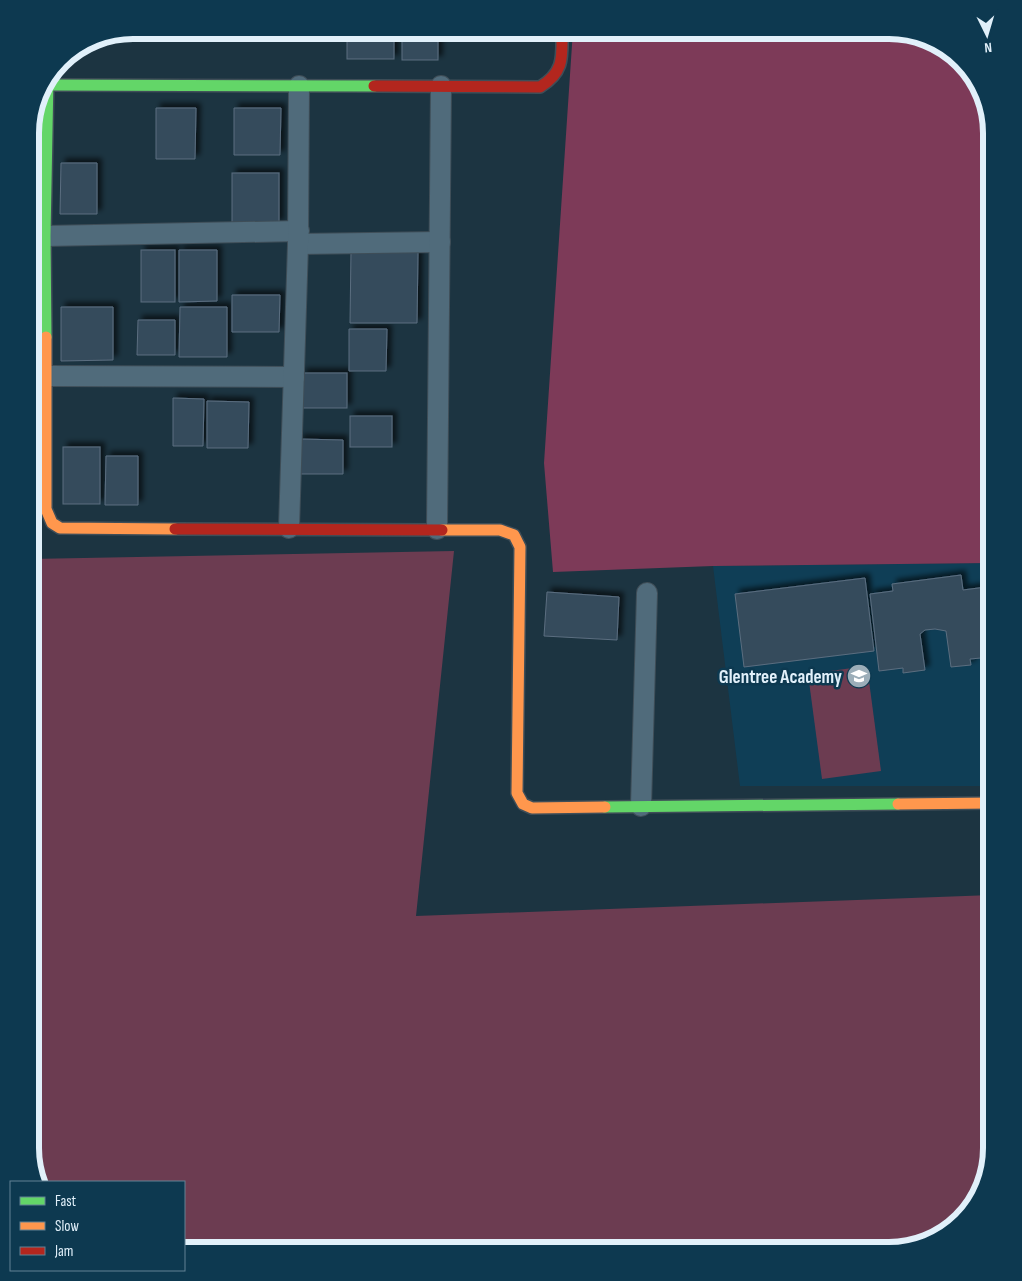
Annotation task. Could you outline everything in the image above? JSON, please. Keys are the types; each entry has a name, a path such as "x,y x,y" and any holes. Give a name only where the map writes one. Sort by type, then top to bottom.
{"street":[{"path":"55,81 299,86 540,87 550,82 560,69 562,39"},
{"path":"289,528 299,238 299,86"},
{"path":"437,529 441,86"},
{"path":"48,92 45,236 46,510 52,523 60,528 437,529 500,530 514,535 520,547 517,793 523,804 532,808 983,803"},
{"path":"45,236 299,238 440,242"},
{"path":"47,376 294,377"},
{"path":"641,806 647,593"}],"shaded area":[{"path":"572,39 895,39 913,42 936,51 960,71 974,91 983,127 983,563 713,566 553,572 544,463"},
{"path":"454,551 416,916 983,895 983,1148 980,1172 971,1195 951,1219 931,1233 895,1242 185,1242 185,1181 45,1181 39,1148 39,559"},
{"name":"Glentree Academy","path":"983,563 983,786 740,786 713,566"},
{"path":"867,666 881,771 822,779 808,674"}],"building":[{"path":"347,39 394,39 394,59 347,59"},
{"path":"402,39 438,39 438,60 402,60"},
{"path":"156,108 196,108 195,159 156,159"},
{"path":"234,108 281,108 280,155 234,155"},
{"path":"61,163 97,163 97,214 60,214"},
{"path":"232,173 279,173 279,224 232,224"},
{"path":"141,250 175,250 175,302 141,302"},
{"path":"179,250 217,250 217,301 179,302"},
{"path":"351,251 418,252 417,323 350,323"},
{"path":"232,295 280,295 279,332 232,332"},
{"path":"61,307 113,307 113,360 61,361"},
{"path":"180,307 227,307 227,357 179,357"},
{"path":"138,320 175,320 175,355 137,355"},
{"path":"349,329 387,329 386,371 349,371"},
{"path":"302,373 347,373 347,408 302,408"},
{"path":"173,398 204,399 203,446 173,446"},
{"path":"207,401 249,402 248,448 207,448"},
{"path":"350,416 392,416 392,447 350,447"},
{"path":"299,439 343,440 343,474 299,474"},
{"path":"63,447 100,447 100,504 63,504"},
{"path":"106,456 138,456 138,505 105,505"},
{"path":"961,575 963,590 983,587 983,658 970,659 971,665 951,667 946,631 925,630 920,634 925,670 903,673 903,668 879,671 870,594 893,591 892,584"},
{"path":"865,578 874,651 744,667 735,594"},
{"path":"547,592 619,597 617,640 544,636"}],"traffic: fast":[{"path":"52,85 374,86"},
{"path":"46,337 45,236 48,92"},
{"path":"605,807 898,804"}],"traffic: slow":[{"path":"46,337 46,509 52,523 60,528 175,529"},
{"path":"442,530 500,530 514,535 520,547 517,793 523,804 532,808 605,807"},
{"path":"898,804 983,803"}],"traffic: jam":[{"path":"374,86 540,87 558,69 562,56 562,39"},
{"path":"175,529 442,530"}],"place":[{"name":"Glentree Academy","path":"859,676"}]}
